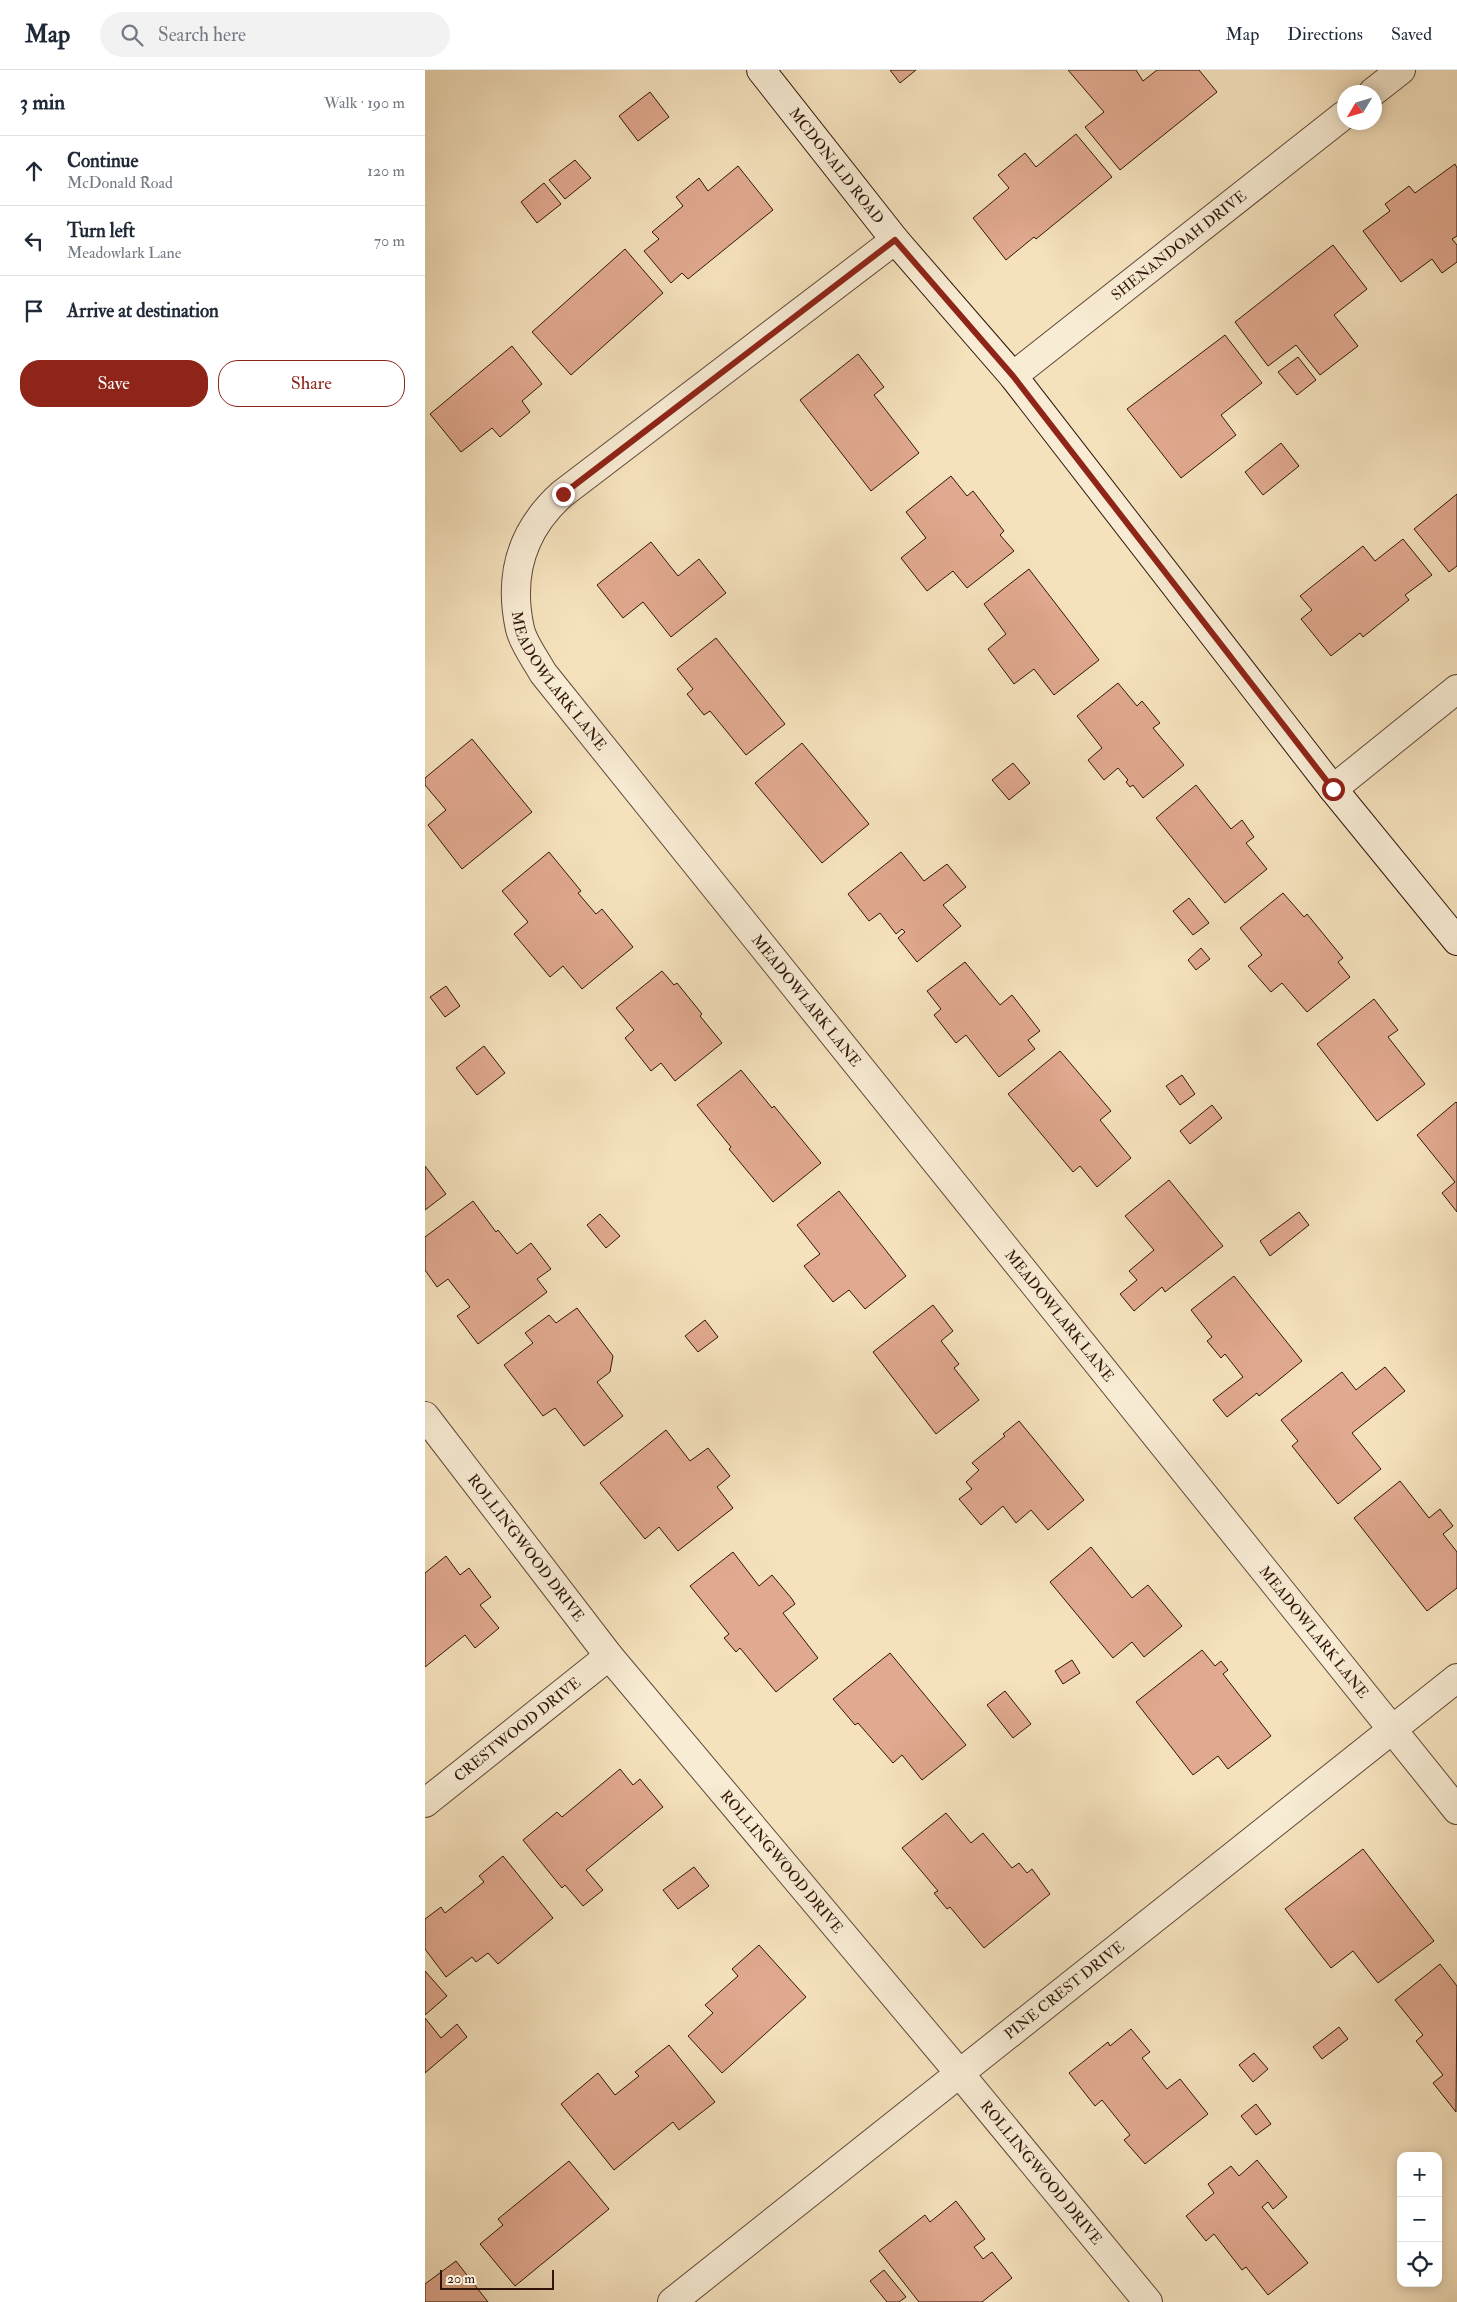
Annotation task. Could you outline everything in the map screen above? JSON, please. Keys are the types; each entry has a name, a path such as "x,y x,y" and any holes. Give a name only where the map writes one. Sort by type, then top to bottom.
{"street":[{"name":"MCDONALD ROAD","path":"761,70 895,240 1013,376 1333,789 1457,941"},
{"path":"1382,85 1401,70"},
{"name":"SHENANDOAH DRIVE","path":"1013,376 1337,121"},
{"name":"MEADOWLARK LANE","path":"895,240 563,494 544,511 523,547 515,589 520,630 543,673 1457,1810"},
{"path":"1333,789 1457,689"},
{"name":"ROLLINGWOOD DRIVE","path":"425,1416 609,1656 960,2074 1148,2302"},
{"name":"CRESTWOOD DRIVE","path":"425,1803 609,1656"},
{"name":"PINE CREST DRIVE","path":"672,2302 1457,1678"}],"building":[{"path":"890,70 916,70 900,83"},
{"path":"1068,70 1136,70 1143,81 1157,70 1199,70 1217,92 1120,170 1085,127 1104,112"},
{"path":"650,92 669,117 638,141 619,116"},
{"path":"1076,134 1112,177 1036,239 1034,237 1006,260 973,218 1009,188 998,175 1025,153 1036,167"},
{"path":"575,160 591,178 565,199 549,180"},
{"path":"1455,164 1457,168 1457,236 1452,239 1457,245 1457,262 1442,273 1432,259 1401,282 1363,231 1390,211 1385,204 1409,186 1415,193"},
{"path":"738,166 773,210 688,279 682,273 671,283 644,251 659,239 652,232 683,206 676,197 699,178 708,191"},
{"path":"544,183 561,204 537,223 521,202"},
{"path":"1333,245 1367,289 1334,315 1358,346 1320,375 1296,345 1268,366 1235,322"},
{"path":"625,249 663,293 571,375 532,332"},
{"path":"1225,335 1262,383 1221,415 1236,435 1181,478 1127,409"},
{"path":"512,346 542,384 522,401 530,412 500,437 492,428 461,452 430,414"},
{"path":"858,354 884,387 874,395 919,453 871,491 800,400"},
{"path":"1298,357 1316,380 1297,395 1278,372"},
{"path":"1281,443 1299,466 1263,495 1245,472"},
{"path":"951,476 967,496 973,491 1004,531 1000,535 1014,551 967,588 953,571 927,591 901,558 926,538 906,512"},
{"path":"1457,494 1457,566 1449,572 1414,529"},
{"path":"1403,539 1432,575 1405,595 1409,600 1363,637 1360,633 1331,656 1301,619 1312,610 1300,596 1363,546 1375,561"},
{"path":"651,542 678,576 699,559 726,593 671,637 643,602 623,618 597,585"},
{"path":"1029,569 1099,660 1054,695 1034,669 1014,684 988,649 1006,634 984,604"},
{"path":"716,638 785,724 746,755 710,711 704,715 687,694 693,689 677,669"},
{"path":"1118,683 1137,706 1142,701 1160,723 1153,728 1184,765 1143,798 1133,785 1130,787 1126,782 1128,780 1118,768 1104,780 1088,760 1102,748 1077,716"},
{"path":"472,739 532,812 462,869 428,825 446,810 425,785 425,778"},
{"path":"802,743 869,824 822,863 755,783"},
{"path":"1013,763 1030,783 1009,800 992,780"},
{"path":"1196,785 1231,829 1242,820 1254,837 1246,843 1267,869 1225,903 1156,818"},
{"path":"549,852 581,891 578,893 596,914 602,909 633,947 582,989 563,966 550,977 514,934 528,922 502,891"},
{"path":"901,852 924,881 947,864 966,887 943,905 961,926 917,962 898,938 905,932 902,929 896,934 880,913 869,921 848,894"},
{"path":"1283,893 1304,917 1307,914 1343,958 1338,962 1350,977 1307,1012 1282,983 1271,992 1248,966 1262,955 1240,928"},
{"path":"1189,898 1209,923 1193,935 1173,911"},
{"path":"1201,948 1210,959 1196,970 1188,960"},
{"path":"965,962 1000,1005 1012,995 1040,1031 1028,1040 1035,1049 999,1077 966,1035 956,1043 934,1015 941,1009 927,991"},
{"path":"662,971 674,985 677,983 722,1043 675,1081 661,1063 651,1071 625,1038 634,1030 616,1008"},
{"path":"446,986 460,1006 445,1017 430,997"},
{"path":"1374,999 1398,1030 1388,1037 1425,1084 1377,1121 1317,1044"},
{"path":"484,1046 505,1073 477,1095 456,1068"},
{"path":"1060,1051 1111,1111 1100,1120 1131,1158 1097,1187 1080,1166 1073,1172 1008,1094"},
{"path":"741,1070 772,1108 774,1106 821,1163 773,1202 729,1149 731,1147 697,1105"},
{"path":"1182,1075 1195,1094 1180,1105 1166,1086"},
{"path":"1456,1102 1457,1212 1442,1193 1455,1182 1417,1135"},
{"path":"1212,1105 1222,1118 1190,1144 1180,1131"},
{"path":"425,1166 446,1194 425,1210"},
{"path":"1169,1180 1223,1246 1165,1292 1162,1287 1134,1311 1120,1294 1137,1280 1129,1271 1154,1250 1125,1216"},
{"path":"839,1191 906,1276 865,1309 849,1290 833,1302 804,1266 820,1254 797,1225"},
{"path":"473,1201 496,1232 498,1230 517,1254 531,1243 551,1269 537,1279 547,1292 478,1344 457,1316 470,1307 448,1279 437,1287 425,1270 425,1237"},
{"path":"1299,1212 1309,1225 1270,1256 1260,1241"},
{"path":"600,1214 620,1236 606,1248 587,1225"},
{"path":"1234,1276 1302,1361 1259,1396 1257,1393 1227,1417 1213,1400 1243,1377 1225,1354 1221,1358 1207,1341 1212,1337 1191,1310"},
{"path":"933,1305 953,1331 941,1341 959,1364 954,1368 979,1400 936,1434 873,1352"},
{"path":"577,1308 613,1356 610,1372 597,1382 623,1416 584,1446 555,1408 543,1416 504,1365 533,1343 525,1333 549,1315 556,1323"},
{"path":"705,1320 718,1337 698,1352 685,1336"},
{"path":"1385,1367 1405,1391 1352,1433 1381,1469 1338,1504 1292,1446 1298,1441 1281,1420 1342,1372 1356,1390"},
{"path":"1019,1421 1084,1500 1048,1530 1031,1510 1016,1523 1003,1506 981,1525 959,1499 972,1489 966,1482 979,1470 972,1463 1005,1436 1003,1434"},
{"path":"666,1430 690,1461 708,1448 730,1476 717,1487 733,1508 678,1551 659,1527 645,1539 600,1483"},
{"path":"1400,1481 1429,1518 1440,1509 1453,1526 1443,1534 1457,1552 1457,1588 1427,1611 1354,1518"},
{"path":"1091,1547 1132,1598 1148,1585 1182,1626 1144,1657 1132,1642 1113,1658 1050,1582"},
{"path":"733,1552 759,1586 772,1575 792,1599 795,1604 783,1613 818,1658 776,1692 740,1648 736,1652 724,1638 729,1634 690,1586"},
{"path":"446,1556 460,1575 469,1568 491,1597 480,1605 499,1628 475,1648 465,1635 425,1667 425,1573"},
{"path":"1202,1650 1215,1666 1221,1661 1228,1670 1223,1674 1271,1736 1228,1769 1218,1756 1193,1775 1136,1702"},
{"path":"890,1653 966,1745 922,1780 902,1755 893,1763 858,1723 855,1725 833,1699"},
{"path":"1072,1660 1080,1673 1063,1684 1055,1671"},
{"path":"1005,1691 1031,1724 1013,1738 987,1705"},
{"path":"620,1769 633,1785 640,1779 663,1807 586,1870 603,1890 583,1906 565,1885 562,1888 523,1840 557,1812 562,1817"},
{"path":"946,1813 971,1843 983,1833 1012,1868 1019,1863 1027,1873 1032,1869 1050,1894 984,1948 950,1907 947,1909 934,1893 938,1891 902,1848"},
{"path":"1363,1849 1434,1941 1378,1983 1353,1951 1331,1968 1285,1909"},
{"path":"503,1856 553,1918 498,1964 488,1953 476,1962 472,1957 446,1977 425,1949 425,1919 441,1907 445,1913 484,1882 479,1876"},
{"path":"694,1867 709,1886 678,1909 663,1890"},
{"path":"759,1945 806,1997 722,2073 688,2036 713,2013 705,2005 738,1976 732,1969"},
{"path":"1440,1964 1457,1986 1456,2112 1433,2083 1443,2075 1416,2041 1423,2035 1395,2000"},
{"path":"425,1971 447,1996 425,2015"},
{"path":"425,2018 441,2038 457,2024 467,2037 425,2073"},
{"path":"1339,2027 1348,2039 1322,2059 1313,2047"},
{"path":"1131,2029 1150,2052 1142,2058 1167,2089 1180,2079 1208,2114 1145,2164 1124,2140 1130,2135 1102,2100 1095,2106 1069,2073 1108,2042 1110,2046"},
{"path":"669,2045 715,2102 679,2130 673,2122 614,2170 561,2104 598,2073 615,2095 639,2076 635,2072"},
{"path":"1254,2053 1268,2069 1253,2082 1239,2065"},
{"path":"1256,2104 1271,2124 1256,2135 1241,2116"},
{"path":"1257,2160 1287,2197 1273,2209 1268,2202 1262,2207 1308,2263 1268,2295 1246,2267 1242,2270 1214,2234 1206,2241 1186,2216 1214,2193 1208,2184 1231,2166 1239,2176"},
{"path":"569,2161 609,2209 515,2286 480,2244 503,2225 498,2219"},
{"path":"956,2201 985,2239 974,2247 983,2259 992,2252 1012,2278 982,2302 919,2302 879,2251 925,2215 930,2222"},
{"path":"456,2261 488,2302 425,2302 425,2284"},
{"path":"884,2270 906,2297 899,2302 887,2302 870,2281"}],"route":[{"path":"563,494 895,240 1013,376 1333,789"}]}
